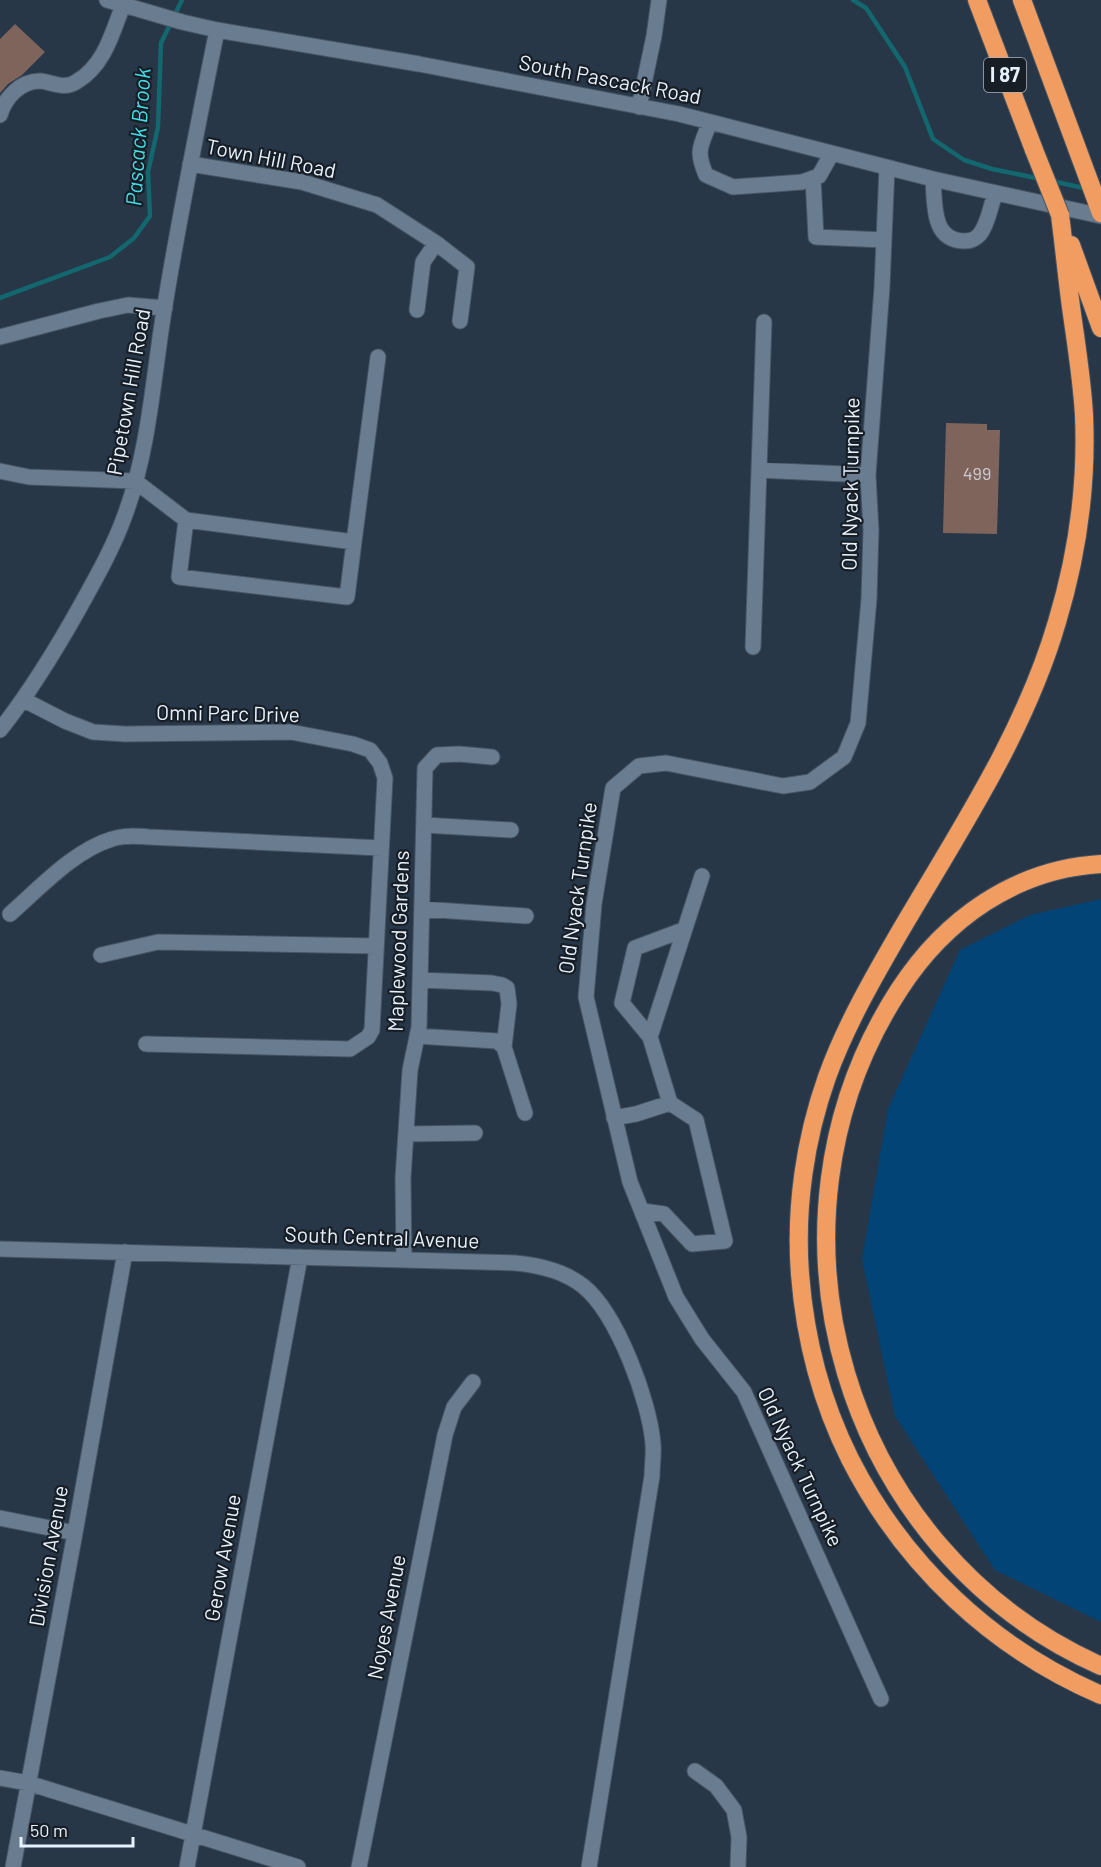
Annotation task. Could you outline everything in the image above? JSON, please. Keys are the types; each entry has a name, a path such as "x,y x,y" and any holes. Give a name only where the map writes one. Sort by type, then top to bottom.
{"highway":[{"name":"I 87","path":"977,0 1101,328"},
{"name":"I 87","path":"1022,0 1101,214"},
{"path":"1060,216 1082,388 1084,459 1076,540 1058,620 1030,699 1011,739 874,977 837,1050 819,1102 806,1156 800,1211 800,1266 810,1347 825,1400 838,1434 859,1476 887,1522 940,1586 980,1623 1049,1670 1101,1695"},
{"path":"1101,864 1074,867 1040,876 1006,889 952,926 922,958 893,1000 872,1038 856,1076 845,1109 833,1160 826,1240 829,1291 843,1366 867,1432 910,1508 942,1548 978,1585 1039,1632 1062,1647 1101,1666"}],"street":[{"name":"South Pascack Road","path":"107,0 217,30 430,66 710,122 995,194 1101,214"},
{"path":"639,107 659,0"},
{"path":"0,115 3,105 12,93 28,84 39,81 60,86 74,84 95,67 109,44 123,5"},
{"name":"Pipetown Hill Road","path":"0,730 24,700 61,640 98,576 125,516 144,450 165,308 190,164 217,30"},
{"path":"710,122 699,151 700,160 706,175 733,187 802,182 819,176 832,153"},
{"name":"Town Hill Road","path":"190,164 302,182 377,206 436,243 467,267 460,321"},
{"name":"Old Nyack Turnpike","path":"881,1699 744,1392 702,1339 676,1297 630,1182 586,997 594,904 613,789 639,766 666,763 783,786 810,782 844,757 858,723 869,599 871,530 868,475 887,167"},
{"path":"813,178 816,237 884,240"},
{"path":"933,179 935,215 942,231 950,238 958,240 966,241 976,238 983,230 995,194"},
{"path":"417,310 423,262 436,243"},
{"path":"0,337 128,305 165,308"},
{"path":"753,647 764,322"},
{"path":"186,520 179,577 347,597 378,357"},
{"path":"759,470 868,475"},
{"path":"0,471 29,477 135,481 186,520 354,542"},
{"name":"Omni Parc Drive","path":"24,700 65,721 93,732 125,734 291,732 353,744 370,750 380,763 385,778 372,1030 368,1037 350,1049 146,1044"},
{"name":"Maplewood Gardens","path":"404,1260 403,1178 410,1070 419,1027 425,768 436,755 459,754 492,757"},
{"path":"424,825 511,830"},
{"path":"10,914 75,858 112,839 129,836 381,848"},
{"path":"650,1037 702,876"},
{"path":"422,909 526,916"},
{"path":"643,1210 664,1214 692,1244 725,1240 696,1120 670,1103 650,1037 622,1003 635,948 683,930"},
{"path":"100,955 158,942 376,946"},
{"path":"420,980 492,983 507,988 509,1004 504,1047 525,1113"},
{"path":"417,1036 497,1041 504,1047"},
{"path":"614,1118 636,1114 670,1103"},
{"path":"406,1134 475,1133"},
{"name":"South Central Avenue","path":"0,1249 537,1265 560,1273 583,1286 602,1305 619,1336 636,1378 648,1416 653,1444 652,1476 589,1867"},
{"name":"Division Avenue","path":"13,1867 125,1252"},
{"name":"Gerow Avenue","path":"187,1867 300,1257"},
{"name":"Noyes Avenue","path":"359,1867 445,1435 454,1407 473,1382"},
{"path":"0,1518 75,1533"},
{"path":"694,1771 716,1786 734,1810 739,1837 738,1867"},
{"path":"0,1778 28,1783 298,1867"}],"shaded area":[{"path":"1101,899 1101,1622 995,1570 895,1416 862,1259 888,1109 960,950 1030,915"}],"building":[{"path":"15,24 45,52 0,93 0,39"},
{"path":"946,423 987,424 987,430 1000,430 997,534 943,533"}],"waterway":[{"name":"Pascack Brook","path":"0,298 110,257 134,238 150,216 148,172 158,127 161,43 182,0"},
{"name":"Pascack Brook","path":"853,0 866,8 905,67 933,139 964,160 992,169 1041,179"},
{"name":"Pascack Brook","path":"1052,181 1088,189"}]}
